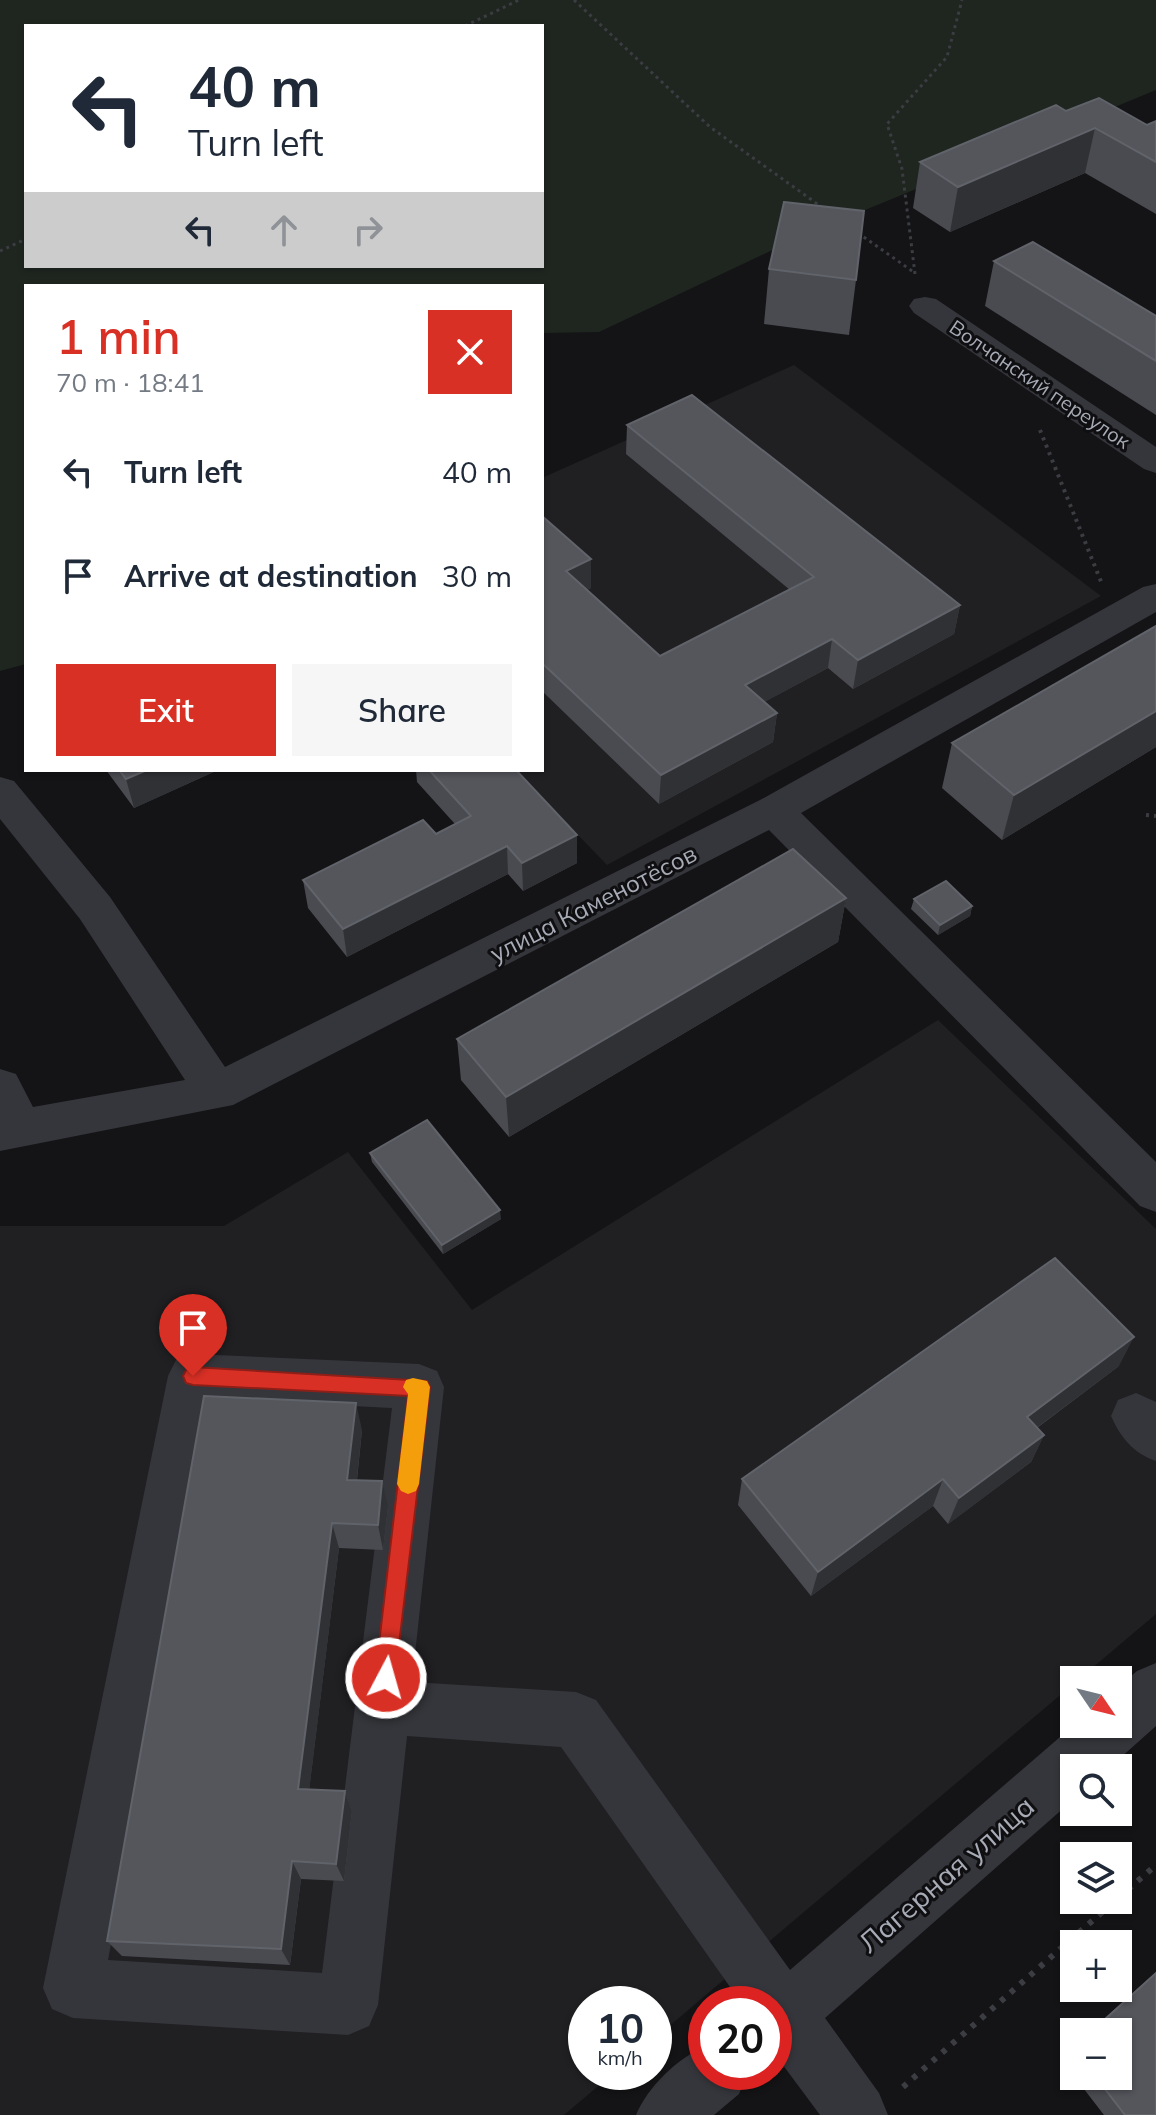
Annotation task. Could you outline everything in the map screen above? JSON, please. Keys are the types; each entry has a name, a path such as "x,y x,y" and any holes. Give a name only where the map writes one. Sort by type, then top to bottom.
{"street":[{"name":"Волчанский переулок","path":"925,306 1156,462"},
{"name":"улица Каменотёсов","path":"10,1130 217,1092 774,810 1156,596"},
{"path":"0,791 95,908 217,1092"},
{"path":"774,810 926,966 1156,1192"},
{"path":"0,1087 10,1130"},
{"path":"193,1376 419,1387 382,1707 348,2005 73,1988 193,1376"},
{"name":"Лагерная улица","path":"1132,1711 1156,1690"},
{"path":"382,1707 576,1720 757,1986"},
{"name":"Лагерная улица","path":"792,2008 1102,1738"},
{"path":"792,2031 875,2105"},
{"path":"667,2115 696,2090"}],"path":[{"path":"469,24 519,0"},
{"path":"574,0 710,127 826,210"},
{"path":"851,228 915,274 902,169 887,124 947,57 962,0"},
{"path":"0,251 24,240"},
{"path":"1014,365 1116,619"},
{"path":"1146,815 1156,816"},
{"path":"1132,1886 1156,1865"},
{"path":"875,2105 1099,1914"}],"shaded area":[{"path":"0,0 1156,0 1156,90 802,236 599,332 544,333 544,284 24,284 24,665 0,671"},
{"path":"794,365 1101,596 607,865 517,772 544,772 544,477"},
{"path":"938,1020 1156,1229 1156,1614 1095,1666 1060,1666 1060,1695 717,1986 688,1986 688,2010 672,2024 672,1986 568,1986 568,2090 594,2090 564,2115 0,2115 0,1226 224,1226 348,1152 472,1310"}],"building":[{"path":"1099,98 1147,125 1156,121 1156,162 1095,128 958,187 920,162 1056,105 1066,111"},
{"path":"784,202 864,211 856,280 769,269"},
{"path":"1033,242 1156,316 1156,361 994,261"},
{"path":"692,395 960,605 858,660 832,639 745,685 777,713 661,775 544,665 544,518 591,559 566,571 660,656 814,577 627,425"},
{"path":"1156,626 1156,711 1014,795 952,743"},
{"path":"121,772 142,772 126,779"},
{"path":"431,772 518,772 577,835 522,863 507,846 343,929 303,880 423,820 436,834 471,816"},
{"path":"793,849 846,898 506,1097 457,1039"},
{"path":"946,881 972,906 940,925 914,899"},
{"path":"427,1120 500,1210 442,1245 370,1153"},
{"path":"1055,1258 1134,1337 1027,1417 1044,1435 959,1498 943,1479 818,1572 742,1479"},
{"path":"204,1396 356,1403 347,1480 382,1481 378,1525 332,1523 298,1789 345,1791 336,1864 292,1861 281,1949 107,1941"},
{"path":"1156,1973 1156,2115 1125,2115 1106,2090 1132,2090 1132,2018 1106,2018 1124,2002 1132,2002 1132,1995"}],"slow traffic":[{"path":"408,1484 419,1387 413,1387"}],"route":[{"path":"193,1376 419,1387 386,1678"}]}
